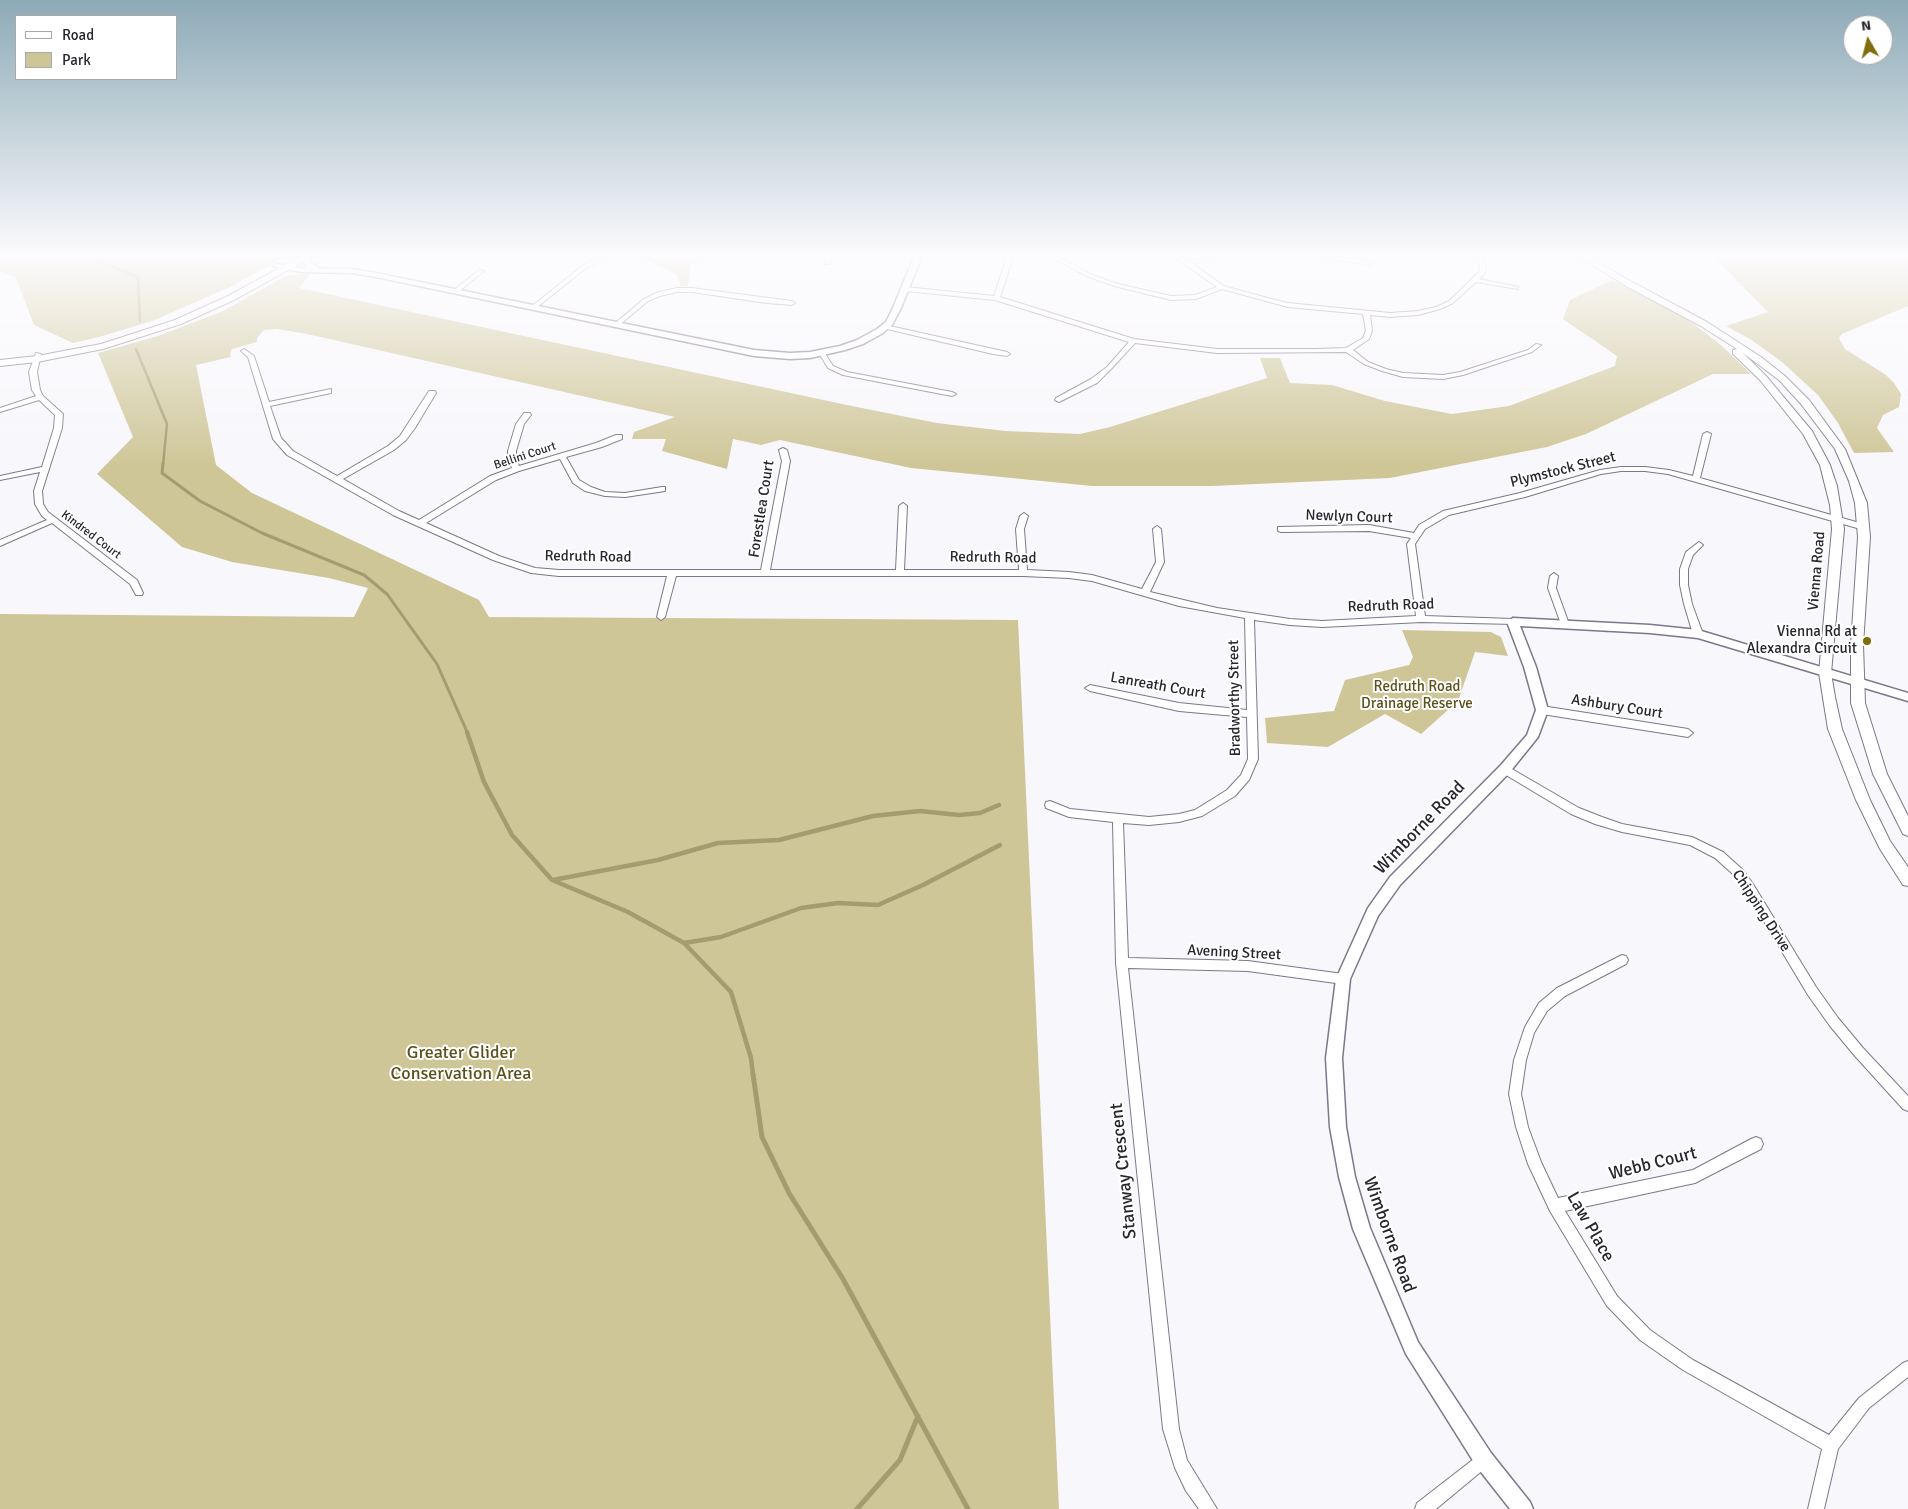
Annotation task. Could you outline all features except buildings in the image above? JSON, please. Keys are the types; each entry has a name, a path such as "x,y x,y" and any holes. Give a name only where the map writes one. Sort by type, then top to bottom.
{"main road":[{"path":"0,363 103,346 170,324"},
{"name":"Vienna Road","path":"1698,324 1717,337 1742,358 1796,417 1808,433 1825,465 1832,486 1837,520 1825,673 1835,729 1863,800 1885,844 1908,880"},
{"name":"Vienna Road","path":"1705,324 1748,351 1782,378 1805,402 1840,449 1848,466 1861,503 1864,528 1856,682 1861,718 1880,774 1908,830"},
{"path":"0,358 38,356"}],"street":[{"path":"616,325 762,354 790,356 822,353 860,342 887,324"},
{"path":"1080,324 1133,341 1217,351 1348,350 1366,338 1369,330 1368,324"},
{"path":"885,327 1006,354"},
{"path":"1059,400 1094,380 1109,368 1133,341"},
{"path":"1348,350 1366,363 1384,370 1416,377 1443,377 1461,374 1521,354 1538,345"},
{"name":"Redruth Road","path":"244,351 251,356 277,438 290,453 419,524 504,561 534,571 1023,573 1092,578 1179,603 1249,617 1322,624 1421,618 1650,628 1698,634 1908,697"},
{"path":"822,353 830,367 846,374 952,394"},
{"path":"0,410 40,397 36,390 33,372 38,356"},
{"path":"266,405 328,391"},
{"path":"336,480 391,448 403,438 432,393"},
{"name":"Kindred Court","path":"40,397 49,403 59,414 58,428 38,491 39,504 45,514 52,520 134,582 139,593"},
{"path":"516,469 512,458 512,451 520,424 527,415"},
{"path":"1696,479 1707,434"},
{"name":"Bellini Court","path":"419,524 493,478 619,437"},
{"name":"Forestlea Court","path":"765,573 786,461 783,450"},
{"path":"562,456 576,480 588,489 605,494 625,495 662,489"},
{"path":"0,478 45,469"},
{"name":"Plymstock Street","path":"1416,536 1422,527 1446,513 1522,495 1600,472 1622,469 1645,469 1696,479 1864,528"},
{"path":"900,573 903,506"},
{"path":"1023,573 1020,528 1024,516"},
{"path":"0,543 52,520"},
{"name":"Newlyn Court","path":"1281,529 1370,528 1416,536"},
{"path":"1145,593 1160,562 1157,529"},
{"path":"1416,536 1411,544 1421,618"},
{"path":"1698,634 1688,604 1684,585 1684,568 1688,554 1699,545"},
{"path":"661,617 672,573"},
{"path":"1554,576 1552,588 1565,624"},
{"name":"Bradworthy Street","path":"1050,805 1069,813 1149,821 1179,818 1198,813 1231,793 1245,777 1253,759 1249,617"},
{"path":"1513,622 1530,667 1542,710"},
{"name":"Lanreath Court","path":"1090,688 1179,707 1251,714"},
{"name":"Ashbury Court","path":"1542,710 1688,733"},
{"name":"Wimborne Road","path":"1523,1509 1484,1460 1412,1348 1362,1229 1347,1177 1338,1127 1334,1058 1343,979 1372,912 1394,881 1505,769 1532,737 1542,710"},
{"name":"Chipping Drive","path":"1505,769 1575,811 1599,821 1622,828 1692,841 1720,854 1739,873 1749,887 1812,991 1834,1022 1908,1105"},
{"name":"Stanway Crescent","path":"1118,819 1122,963 1171,1429 1180,1463 1192,1485 1209,1509"},
{"name":"Law Place","path":"1622,960 1561,992 1543,1007 1529,1031 1520,1060 1516,1094 1522,1127 1535,1164 1555,1206 1612,1301 1645,1335 1688,1365 1831,1445"},
{"name":"Avening Street","path":"1122,963 1248,966 1343,979"},
{"name":"Webb Court","path":"1555,1206 1695,1176 1756,1144"},
{"path":"1816,1509 1831,1445 1864,1403 1908,1368"},
{"path":"1423,1509 1484,1460"}],"green space":[{"path":"34,324 141,324 73,343"},
{"name":"Greater Glider Conservation Area","path":"188,324 470,324 937,423 1005,431 1080,434 1110,427 1267,378 1260,358 1280,358 1290,383 1332,385 1385,401 1452,414 1509,406 1615,366 1617,356 1571,324 1694,324 1722,346 1751,374 1713,374 1586,434 1547,447 1390,478 1212,486 1092,486 911,468 780,440 761,445 733,439 727,469 662,451 666,439 632,439 634,432 675,417 307,334 277,329 264,330 257,338 257,342 232,349 231,357 196,365 216,465 252,493 479,600 489,617 1018,620 1059,1509 0,1509 0,614 354,617 368,588 329,578 232,562 182,547 97,474 133,437 98,353 158,336"},
{"path":"1731,324 1865,324 1842,334 1839,338 1845,349 1886,375 1901,394 1899,407 1883,415 1877,428 1894,452 1854,453 1838,423 1818,395 1782,362 1750,339 1726,326"},
{"name":"Redruth Road Drainage Reserve","path":"1402,630 1491,632 1501,637 1508,656 1475,652 1458,701 1421,734 1385,714 1328,747 1267,743 1265,718 1334,711 1345,680 1409,665 1413,657"}],"waterway":[{"path":"136,349 167,424 163,465"},
{"path":"163,464 162,473 200,501 262,533 364,575 387,594 437,664 468,734"},
{"path":"467,732 484,782 512,835 552,880 628,912 684,943"},
{"path":"553,880 658,860 718,843 779,840 873,816 920,811 959,815 980,813 999,805"},
{"path":"684,943 721,937 801,908 838,903 878,905 923,885 1000,845"},
{"path":"684,943 731,992 751,1058 753,1075"},
{"path":"753,1074 762,1137 789,1193 843,1279 918,1417"},
{"path":"857,1509 900,1460 918,1417"},
{"path":"918,1417 968,1509"}],"place":[{"name":"Vienna Rd at Alexandra Circuit","path":"1867,641"}]}
